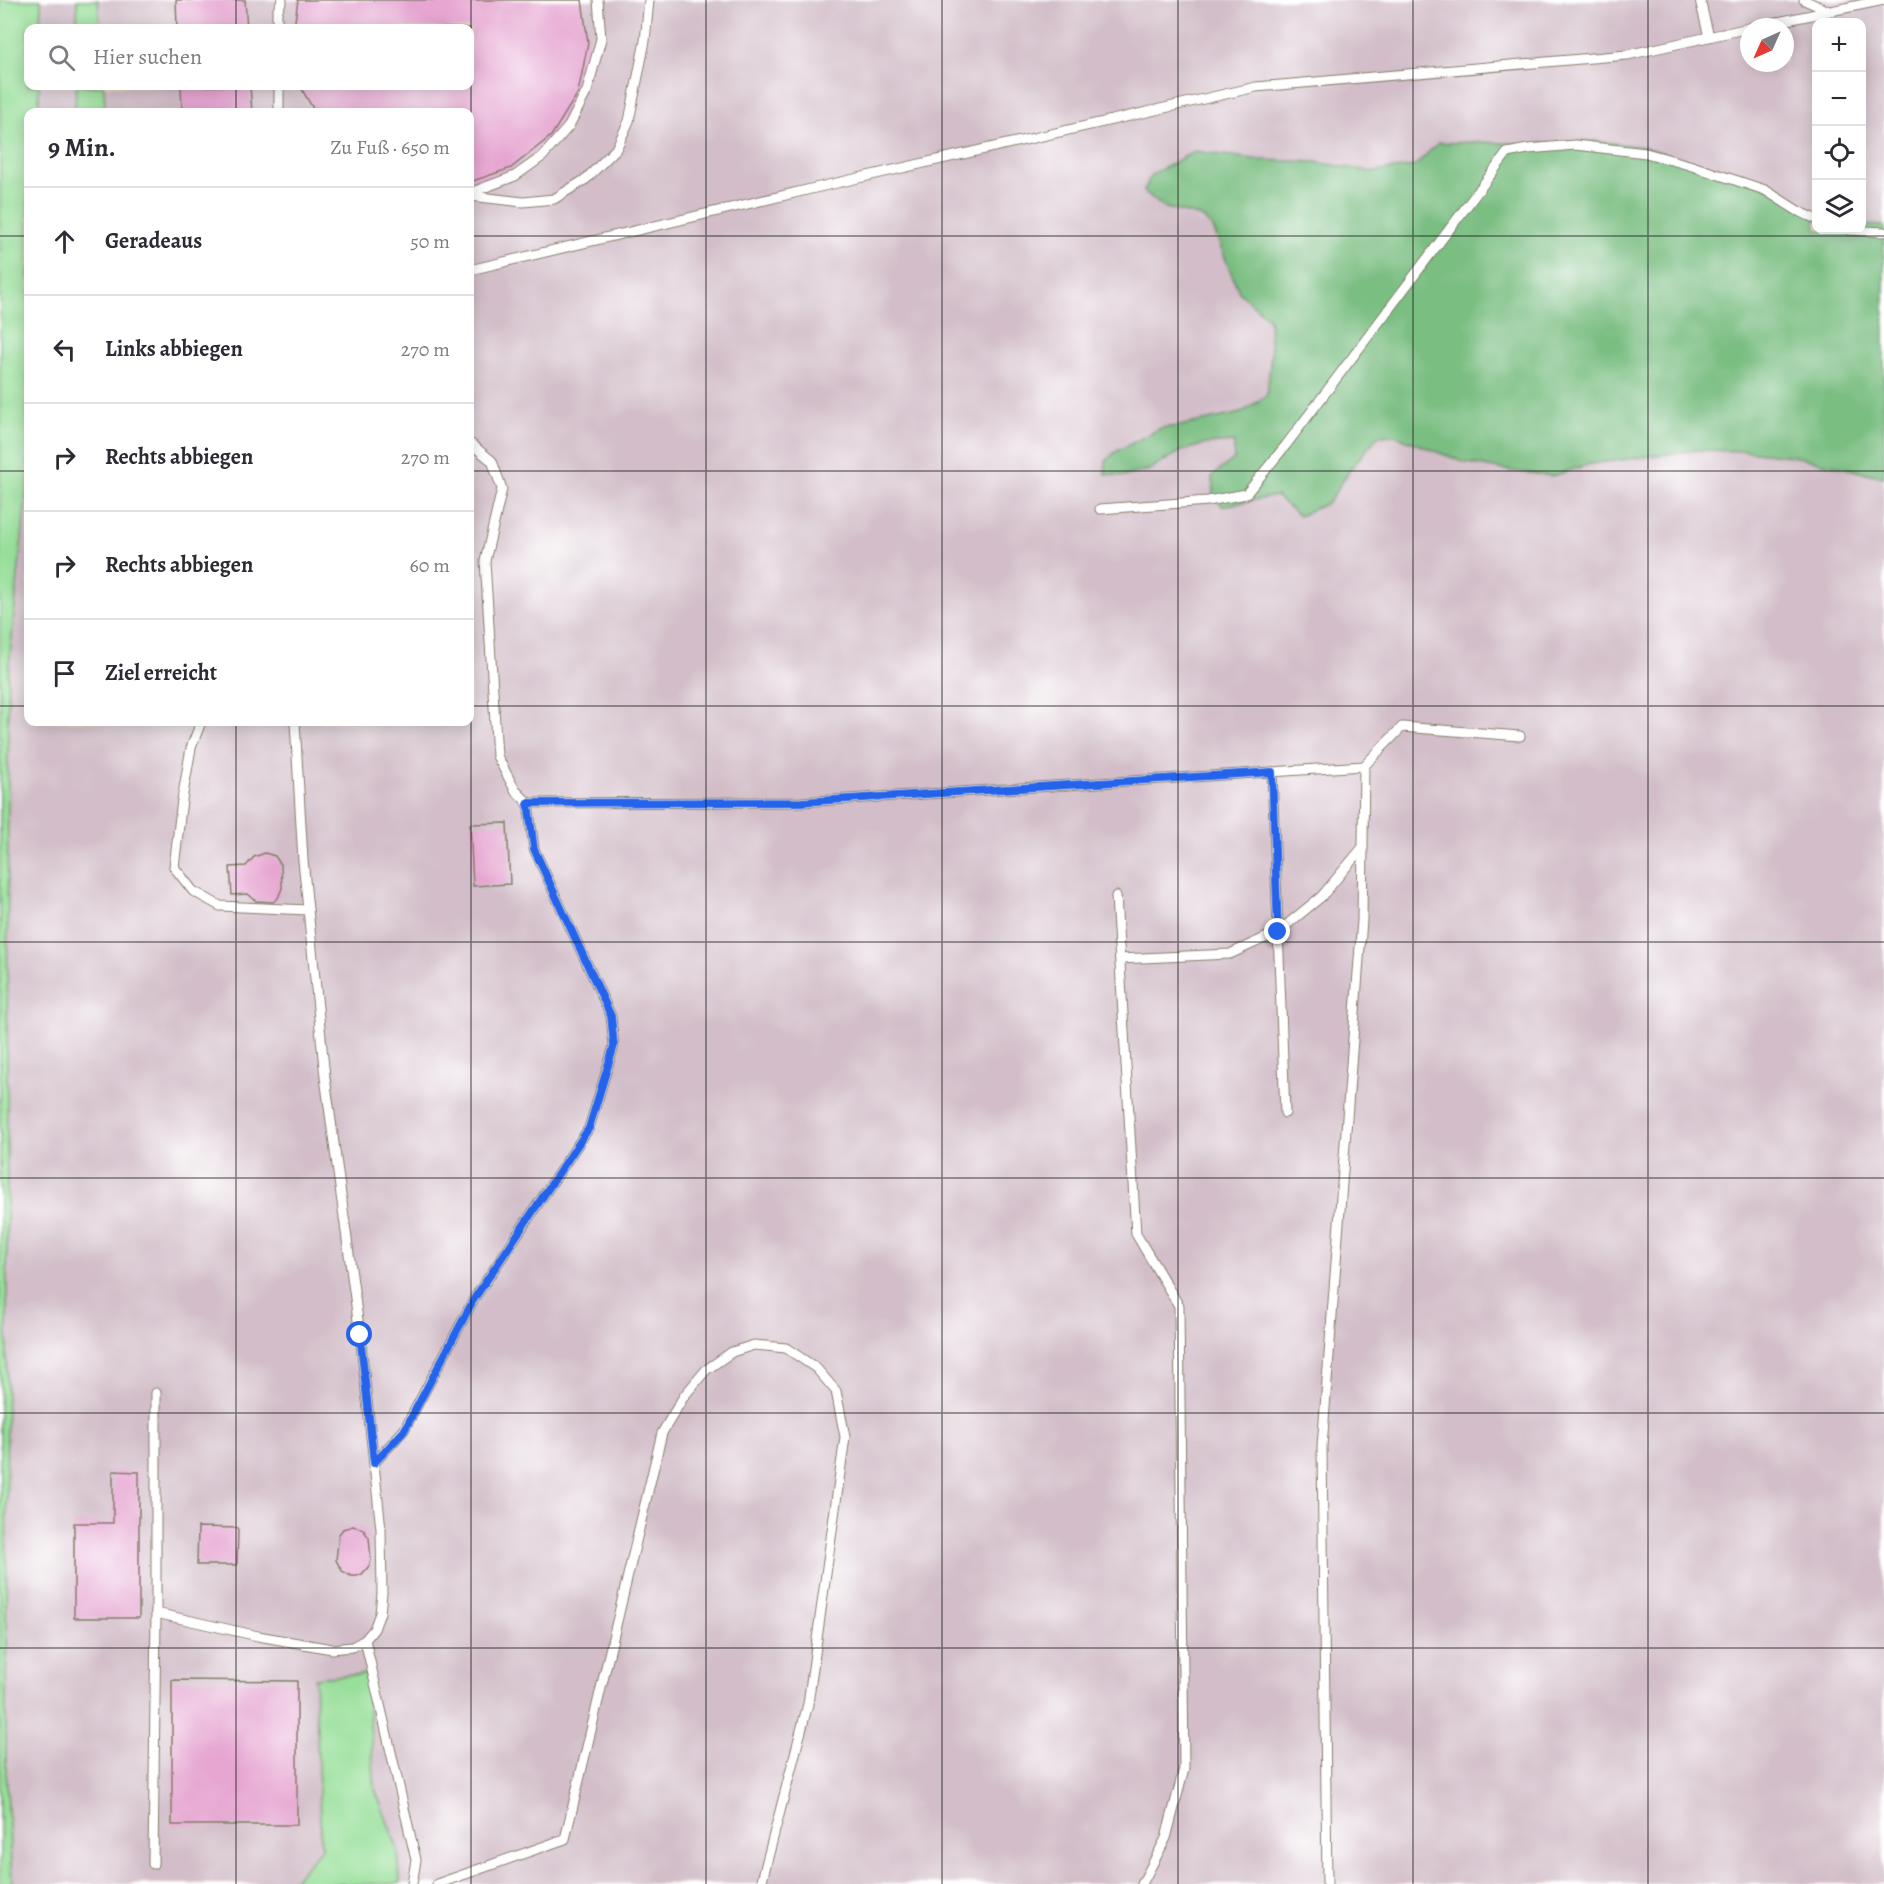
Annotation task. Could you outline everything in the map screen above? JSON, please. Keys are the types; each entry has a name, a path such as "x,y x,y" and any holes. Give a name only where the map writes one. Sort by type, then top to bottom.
{"lane":[{"path":"277,24 277,12 282,0"},
{"path":"474,193 515,176 543,156 569,126 587,91 601,39 598,0"},
{"path":"474,196 523,202 554,199 586,179 616,149 629,121 645,41 649,0"},
{"path":"1700,0 1709,37"},
{"path":"1804,0 1829,11"},
{"path":"1794,18 1884,0"},
{"path":"474,269 1256,87 1627,55 1740,30"},
{"path":"279,90 279,108"},
{"path":"1100,509 1208,501 1246,494 1286,445 1507,153 1575,145 1646,153 1766,190 1798,212 1812,217"},
{"path":"1866,231 1884,232"},
{"path":"374,1463 404,1431 474,1299 589,1128 614,1046 611,1016 534,849 528,803 515,790 497,756 485,561 502,489 492,461 474,445"},
{"path":"199,726 191,748 174,867 193,891 220,906 308,910"},
{"path":"156,1613 258,1636 332,1648 352,1647 365,1640 374,1629 380,1612 381,1529 360,1335 325,1077 303,860 295,726"},
{"path":"528,803 801,802 1364,766 1402,727 1520,736"},
{"path":"1327,1884 1322,1447 1362,920 1364,766"},
{"path":"1272,772 1285,1113"},
{"path":"1120,959 1230,954 1278,932 1322,896 1363,847"},
{"path":"1116,896 1136,1234 1179,1306 1184,1769 1166,1838 1143,1884"},
{"path":"437,1884 565,1839 662,1433 684,1396 706,1370 732,1352 754,1345 786,1348 816,1368 836,1391 845,1437 808,1704 760,1884"},
{"path":"153,1864 156,1393"},
{"path":"365,1640 416,1860 412,1884"}],"shaded area":[{"path":"41,0 77,0 77,24 40,24"},
{"path":"92,0 1884,0 1884,1884 12,1884 6,1770 8,675 24,518 24,726 474,726 474,108 100,108 98,90 474,90 474,24 94,24"},
{"path":"39,90 76,90 75,108 39,108"}],"green space":[{"path":"0,0 41,0 40,24 24,24 24,90 39,90 39,108 24,108 24,518 8,675 6,1770 12,1884 0,1884"},
{"path":"77,0 98,0 100,24 77,24"},
{"path":"76,90 104,90 105,108 75,108"},
{"path":"1596,141 1644,147 1736,176 1769,188 1812,212 1812,234 1866,234 1866,225 1884,226 1884,477 1793,456 1744,451 1696,450 1590,464 1552,476 1463,462 1395,435 1378,436 1351,468 1329,502 1299,516 1276,496 1222,506 1213,494 1212,476 1234,459 1234,442 1206,444 1181,451 1149,470 1125,476 1105,474 1106,461 1115,452 1161,428 1241,413 1267,395 1271,355 1269,319 1239,292 1213,228 1202,217 1163,207 1144,191 1151,175 1195,151 1260,160 1316,162 1374,172 1415,166 1438,143 1529,144"},
{"path":"366,1674 375,1789 398,1850 400,1882 399,1884 290,1884 321,1849 315,1678"}],"building":[{"path":"176,0 245,0 247,24 177,24"},
{"path":"298,0 582,0 588,43 578,93 551,136 511,168 474,181 474,108 313,108 302,90 474,90 474,24 295,24"},
{"path":"181,90 250,90 252,108 182,108"},
{"path":"507,823 510,884 473,886 470,824"},
{"path":"265,853 275,856 281,865 282,888 278,898 273,902 256,901 248,894 232,895 230,867 246,866 254,857"},
{"path":"113,1471 139,1472 139,1618 74,1618 74,1523 113,1523"},
{"path":"353,1526 363,1529 369,1538 371,1560 362,1574 357,1576 351,1576 342,1571 336,1560 339,1534 343,1529"},
{"path":"198,1527 238,1528 237,1565 197,1565"},
{"path":"172,1680 297,1681 297,1825 172,1825"}],"route":[{"path":"360,1335 374,1463 404,1431 474,1299 589,1128 614,1046 611,1016 534,849 528,803 801,802 1272,772 1278,932"}]}
